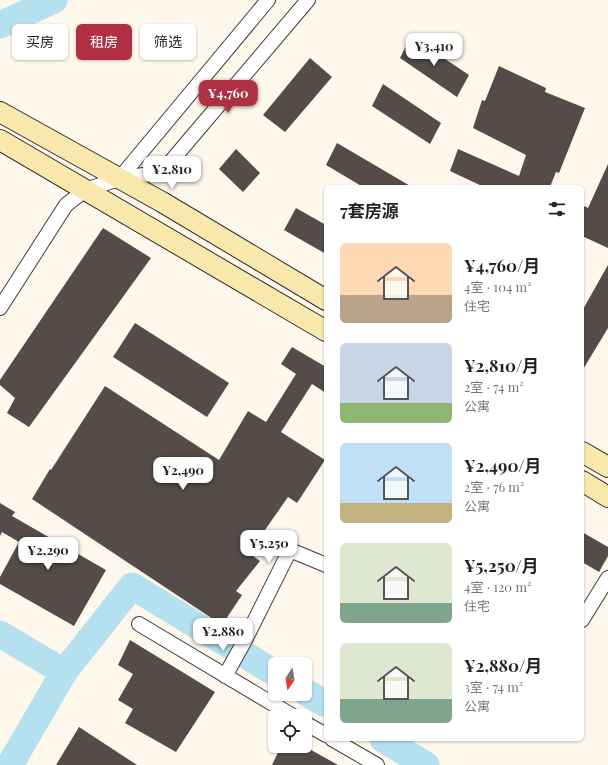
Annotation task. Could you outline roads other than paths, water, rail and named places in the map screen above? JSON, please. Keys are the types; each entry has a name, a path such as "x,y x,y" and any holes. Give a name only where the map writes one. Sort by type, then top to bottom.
{"main road":[{"path":"0,112 162,202 324,299"},
{"path":"0,140 324,330"},
{"path":"584,453 608,467"},
{"path":"584,482 608,497"}],"street":[{"path":"119,179 268,0"},
{"path":"0,308 66,205 85,190 119,179 162,172 308,0"},
{"path":"225,676 244,642 290,550 324,564"},
{"path":"584,617 608,578"},
{"path":"139,624 281,709"},
{"path":"312,727 324,734"},
{"path":"335,741 377,765"}],"waterway":[{"path":"0,25 54,0"},
{"path":"64,672 132,586 268,669"},
{"path":"0,634 64,672 10,765"},
{"path":"312,696 324,703"},
{"path":"386,741 426,765"}]}
